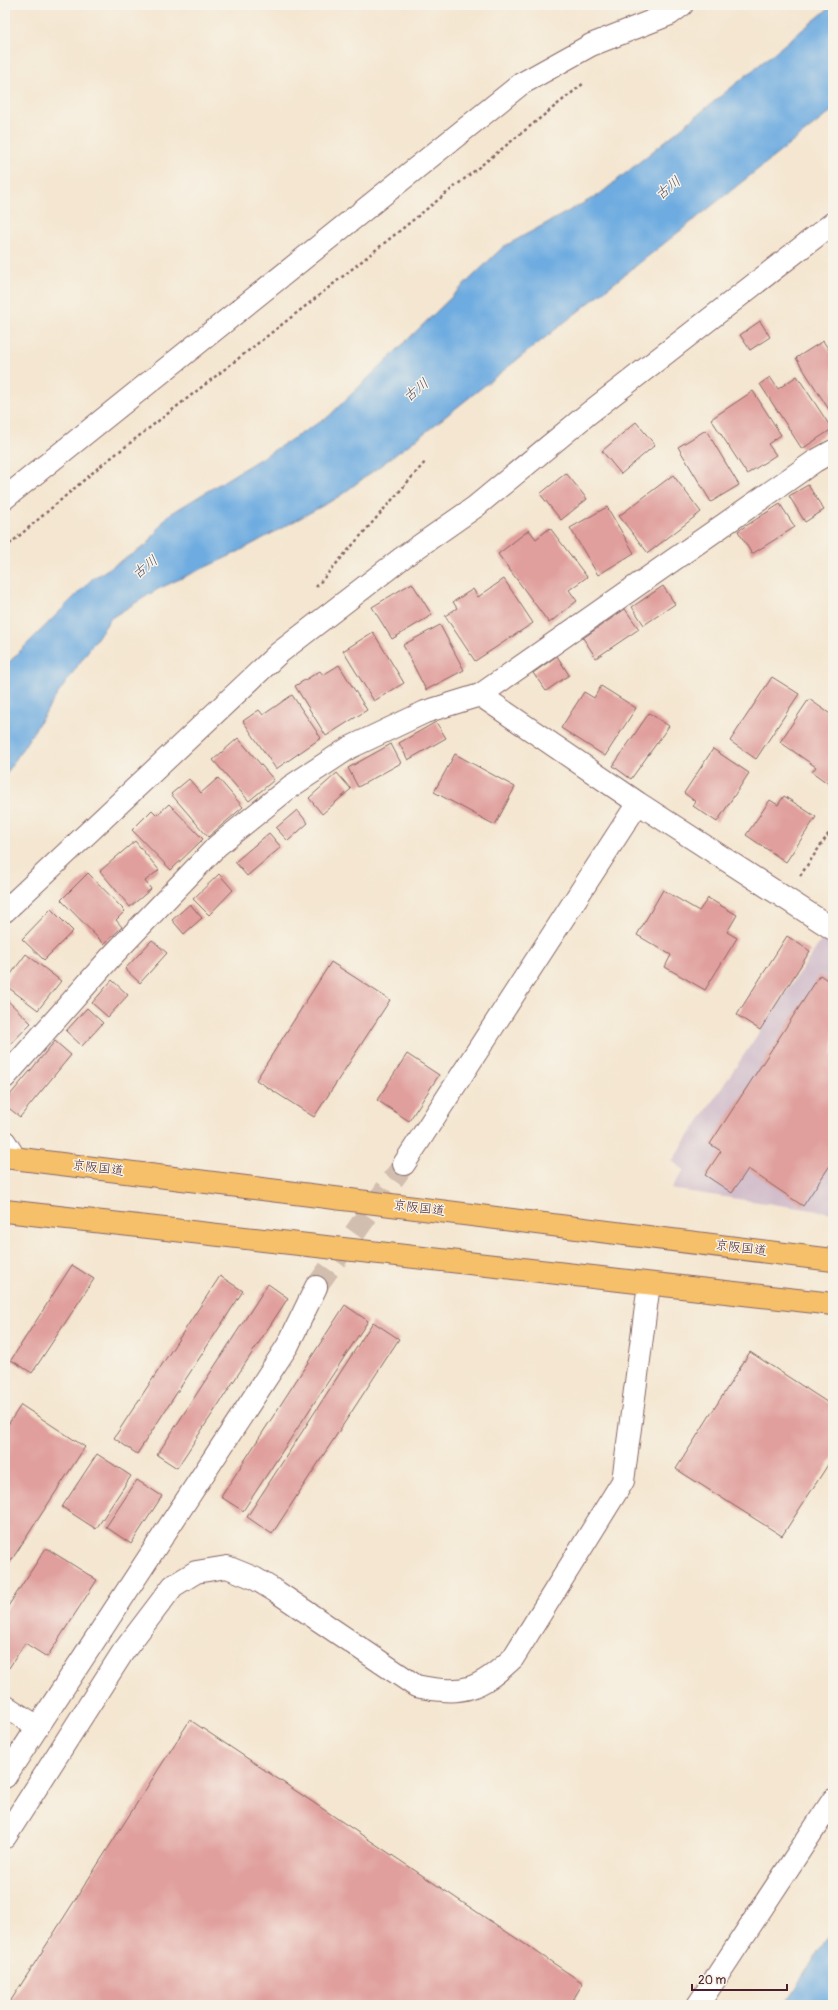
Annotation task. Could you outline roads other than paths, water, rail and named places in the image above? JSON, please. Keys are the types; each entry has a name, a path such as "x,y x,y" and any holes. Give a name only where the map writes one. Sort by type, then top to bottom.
{"highway":[{"name":"京阪国道","path":"8,1152 833,1260"},
{"path":"5,1211 833,1304"}],"street":[{"path":"5,498 521,84 591,45 670,14 682,5"},
{"path":"5,911 279,653 402,558 475,507 589,413 833,222"},
{"path":"5,1076 110,958 217,846 284,792 349,748 425,712 480,695 815,461 833,451"},
{"path":"480,695 638,803 833,929"},
{"path":"404,1164 638,803"},
{"path":"5,1837 122,1652 173,1586 196,1572 227,1567 254,1578 416,1686 441,1692 469,1689 491,1679 513,1658 623,1481 649,1284"},
{"path":"5,1777 288,1345 316,1287"},
{"path":"5,1706 38,1727"},
{"path":"698,2005 833,1800"}],"water":[{"name":"古川","path":"833,5 833,110 427,431 337,498 234,554 158,589 111,618 53,701 5,776 5,666 92,579 147,545 167,516 328,417 503,247 600,194"},
{"path":"833,1930 833,2005 784,2005"}],"tunnel":[{"path":"316,1287 404,1164"}]}
